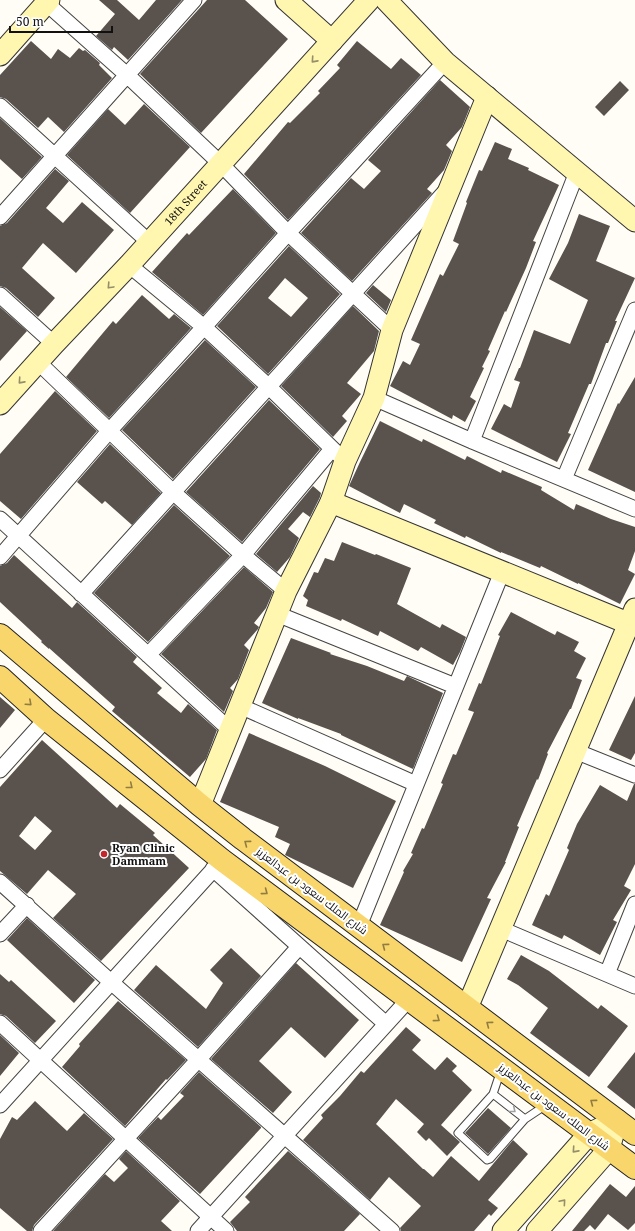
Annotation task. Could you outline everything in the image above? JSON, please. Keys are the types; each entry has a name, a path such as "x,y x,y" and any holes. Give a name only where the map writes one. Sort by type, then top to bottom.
{"main road":[{"name":"شارع الملك سعود بن عبدالعزيز","path":"0,635 200,805 243,839 635,1134"},
{"name":"شارع الملك سعود بن عبدالعزيز","path":"0,677 46,719 218,864 409,999 635,1168"}],"street":[{"path":"0,217 194,0"},
{"path":"286,0 332,41"},
{"name":"18th Street","path":"0,404 54,344 150,243 369,0"},
{"path":"386,0 445,62 635,221"},
{"path":"0,55 48,1 221,164 288,233 392,330"},
{"path":"0,556 110,430 445,62"},
{"path":"148,655 339,455 374,398 392,330 487,97"},
{"path":"0,106 150,243"},
{"path":"472,441 577,172"},
{"path":"81,594 451,185"},
{"path":"129,265 204,327 268,386 339,455"},
{"path":"0,294 54,344"},
{"path":"564,479 635,310"},
{"path":"38,362 173,492 243,555 286,591"},
{"path":"374,398 472,441 635,509"},
{"path":"200,805 286,591 331,502 339,455"},
{"path":"331,502 502,572 633,620 500,929 468,1008"},
{"path":"0,519 230,730"},
{"path":"359,926 502,572"},
{"path":"277,614 455,686"},
{"path":"240,706 416,784"},
{"path":"0,770 46,719"},
{"path":"576,751 635,775"},
{"path":"0,1104 218,864 299,947 386,1024"},
{"path":"0,882 198,1060 392,1231"},
{"path":"607,974 635,904"},
{"path":"0,934 27,905"},
{"path":"500,929 635,986"},
{"path":"41,1231 198,1060 299,947"},
{"path":"198,1231 409,999"},
{"path":"0,1023 226,1231"},
{"path":"503,1231 589,1134 617,1120"},
{"path":"538,1231 609,1149 617,1120"}],"lane":[{"path":"502,1068 493,1094 458,1133 487,1160 490,1159 525,1120 548,1103"},
{"path":"493,1094 525,1120"}],"building":[{"path":"99,0 117,0 139,20 156,0 182,0 128,60 114,47 112,50 96,36 115,14"},
{"path":"207,0 245,0 288,39 201,133 140,74"},
{"path":"31,41 51,59 58,49 70,58 79,48 83,51 85,50 100,63 99,65 112,78 64,132 48,117 38,128 6,99 0,97 0,75"},
{"path":"357,41 391,69 401,58 421,75 288,220 244,174 288,122 290,123 320,93 318,91 340,68 337,65"},
{"path":"440,80 470,107 462,127 446,145 452,151 444,170 427,189 432,193 352,281 301,233 351,178 364,189 381,171 368,160"},
{"path":"620,81 629,90 604,116 595,107"},
{"path":"144,104 190,147 130,213 67,155 108,109 125,125"},
{"path":"0,118 42,157 22,179 0,159"},
{"path":"495,142 512,149 508,159 529,168 528,170 559,185 533,241 536,242 526,268 488,350 490,351 482,367 484,368 470,397 476,401 465,422 453,415 452,419 390,386 403,361 410,365 420,344 411,340 440,274 443,276 459,244 453,241 467,203 466,202 479,170 482,171"},
{"path":"55,169 69,181 46,208 63,223 82,202 114,230 76,273 43,243 22,268 55,298 38,317 6,288 0,286 0,226 7,223"},
{"path":"233,189 276,233 203,315 152,272 187,233 189,235"},
{"path":"579,214 610,226 596,261 635,278 615,321 617,321 608,343 606,343 591,384 589,384 568,433 571,434 557,462 491,429 504,404 511,408 520,382 514,380 534,330 570,344 588,300 549,279 568,243"},
{"path":"289,246 340,294 268,374 217,326","holes":["285,278 308,298 291,317 268,298"]},
{"path":"373,285 391,300 386,312 366,293"},
{"path":"142,295 169,319 174,314 191,328 109,418 66,377 113,321 116,324"},
{"path":"353,306 379,331 374,351 347,383 361,394 342,416 347,421 333,437 281,386"},
{"path":"0,307 27,331 0,361"},
{"path":"205,340 256,387 173,479 122,430"},
{"path":"635,377 635,492 588,470 618,403 619,404"},
{"path":"55,391 97,431 21,519 0,501 0,454"},
{"path":"269,400 320,449 242,542 186,492"},
{"path":"380,421 422,442 423,439 465,460 467,456 501,473 502,470 542,487 541,490 574,510 576,504 611,519 635,527 635,551 628,570 635,574 620,604 541,566 540,568 501,553 466,536 465,538 434,523 436,520 404,504 400,513 349,486"},
{"path":"110,444 161,493 132,525 105,501 102,504 77,482"},
{"path":"313,486 321,493 320,497 310,517 303,512 288,529 299,538 290,557 277,572 256,554"},
{"path":"174,505 230,556 148,642 94,593"},
{"path":"342,542 411,568 397,604 440,628 442,624 466,637 453,665 421,647 418,651 380,631 378,636 342,619 341,621 306,606 308,600 303,596 314,572 318,573 325,558 334,561"},
{"path":"14,555 72,608 77,602 137,657 133,662 162,688 157,693 181,713 188,704 217,730 206,759 190,777 112,711 115,707 41,642 42,641 0,602 0,566 7,563"},
{"path":"244,567 273,592 266,608 254,623 259,627 258,629 244,645 249,650 238,679 230,688 233,691 224,712 161,654"},
{"path":"511,612 555,635 557,631 579,642 574,651 586,658 576,678 582,680 571,709 547,753 548,754 538,780 537,779 517,826 519,827 506,862 487,898 491,899 462,962 380,925 404,872 403,871 413,854 411,853 422,828 424,829 443,784 441,783 453,754 456,755 474,712 468,710 479,683 481,684 500,636 498,635"},
{"path":"291,638 404,681 407,676 443,693 413,769 341,734 298,719 262,703"},
{"path":"635,696 635,753 631,760 609,750"},
{"path":"0,697 15,710 0,728"},
{"path":"249,733 325,766 396,801 353,888 285,855 290,844 275,837 279,827 220,802"},
{"path":"42,740 117,808 120,804 155,833 153,835 189,868 101,961 53,918 76,894 48,870 27,894 0,871 0,787","holes":["35,816 52,831 35,850 19,836"]},
{"path":"634,784 635,864 624,886 631,890 613,920 617,922 600,955 564,935 562,939 532,925 546,894 549,896 569,850 567,848 577,824 600,785 627,801"},
{"path":"27,918 95,980 74,1003 7,940"},
{"path":"231,948 261,976 198,1047 134,990 156,965 206,1009 223,983 210,970"},
{"path":"521,955 549,971 598,1009 601,1005 628,1026 589,1077 530,1033 548,1008 518,985 507,979"},
{"path":"296,963 359,1020 325,1058 291,1027 259,1061 292,1092 273,1113 211,1059"},
{"path":"0,974 9,982 11,980 56,1021 35,1043 6,1016 0,1014"},
{"path":"118,1001 186,1060 167,1080 166,1079 125,1126 62,1067 80,1046 79,1044"},
{"path":"406,1027 421,1040 412,1050 435,1070 447,1057 457,1066 452,1071 472,1090 441,1125 460,1142 447,1156 429,1138 426,1141 417,1132 424,1124 396,1099 376,1124 433,1177 451,1156 479,1181 513,1140 528,1154 488,1200 498,1208 491,1216 489,1214 474,1231 401,1231 400,1228 421,1206 389,1177 370,1200 303,1140 323,1118 321,1115 340,1096 361,1071 364,1073"},
{"path":"0,1035 19,1053 0,1076"},
{"path":"635,1052 635,1109 607,1087"},
{"path":"199,1072 261,1127 200,1194 138,1138 158,1117 161,1120 184,1096 180,1093"},
{"path":"35,1101 67,1131 84,1113 113,1139 34,1225 32,1231 27,1231 0,1208 0,1139 12,1117 17,1120"},
{"path":"488,1108 511,1128 488,1154 465,1133"},
{"path":"126,1151 180,1201 161,1221 172,1231 53,1231 105,1174 114,1182 128,1168 119,1159"},
{"path":"288,1151 360,1214 344,1231 237,1231 230,1222 250,1202 245,1197"},
{"path":"610,1184 626,1197 635,1186 635,1223 628,1230 608,1214 595,1230 590,1225 584,1231 572,1231"}],"place":[{"name":"Ryan Clinic Dammam","path":"104,854"}]}
